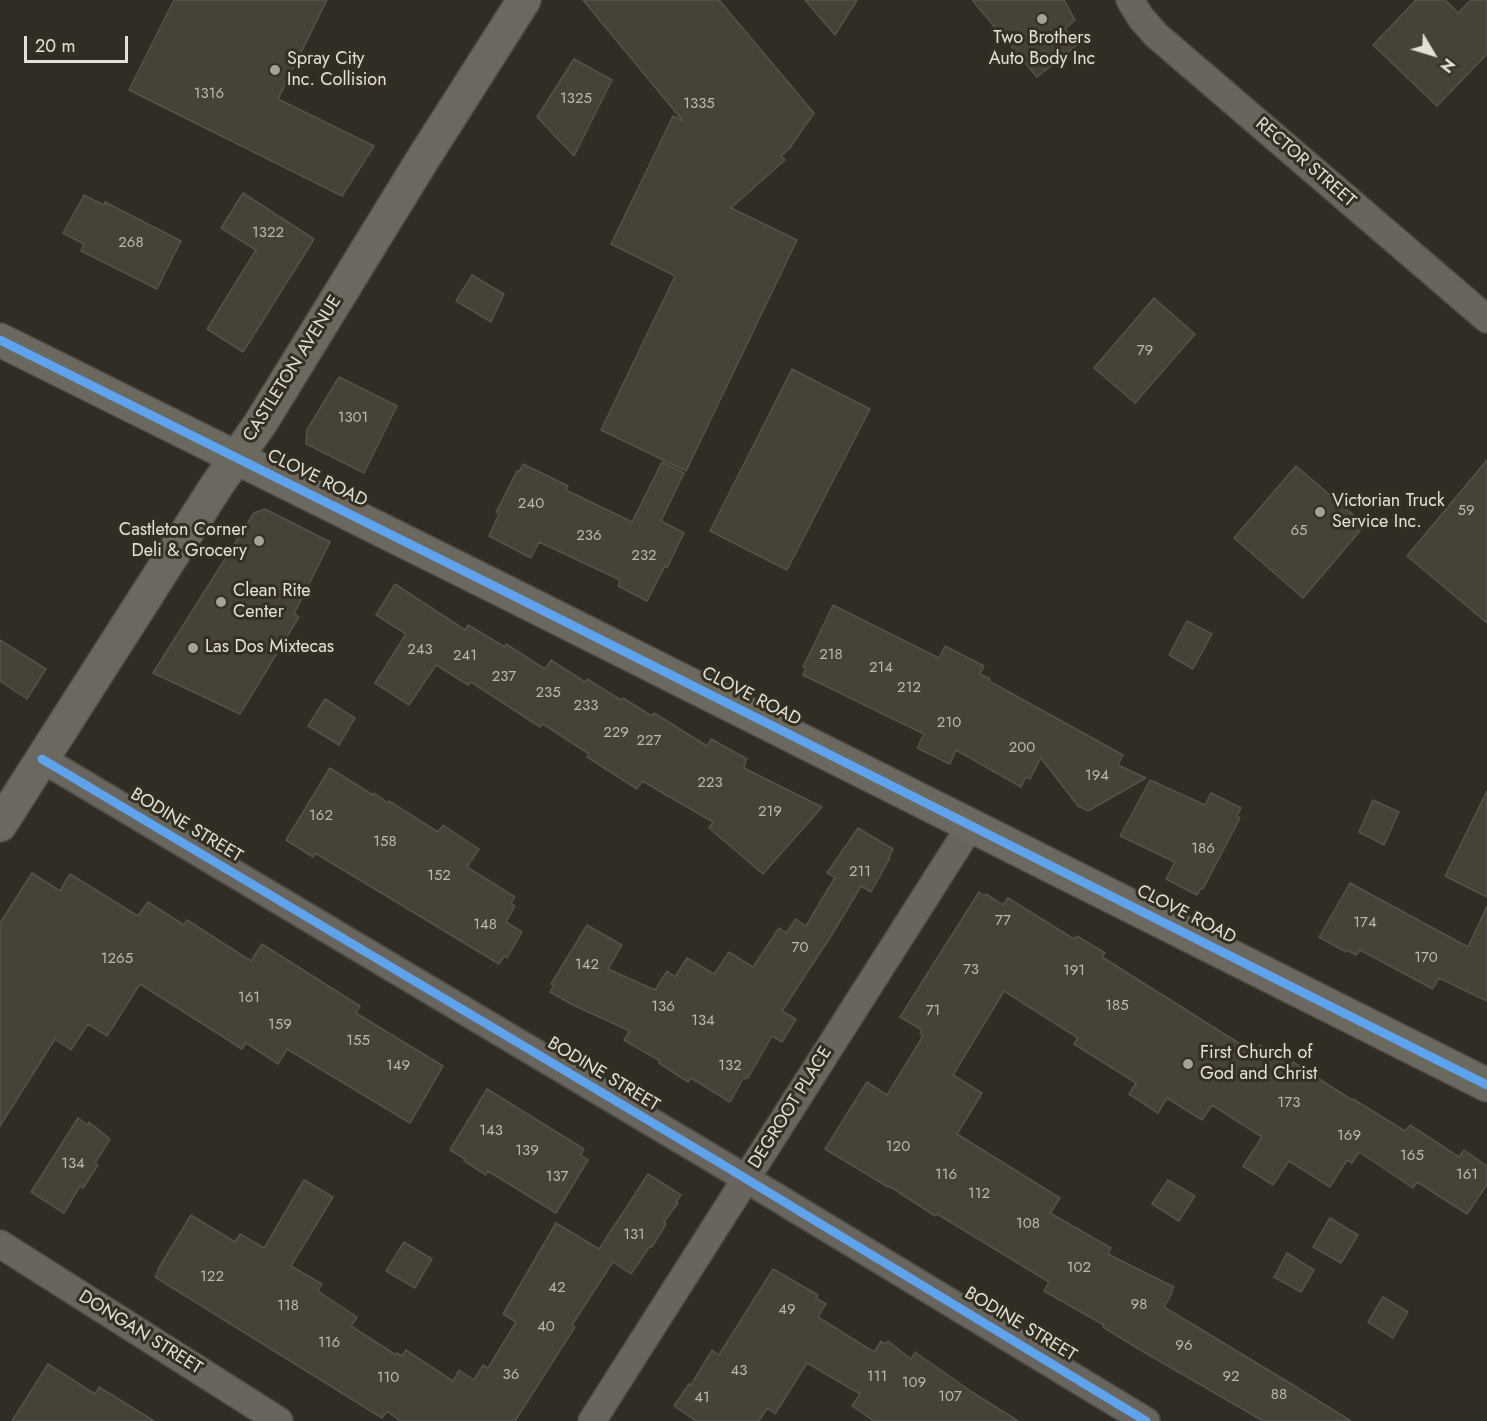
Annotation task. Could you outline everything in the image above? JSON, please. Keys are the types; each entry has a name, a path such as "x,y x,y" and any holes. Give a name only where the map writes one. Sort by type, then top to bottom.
{"street":[{"name":"CASTLETON AVENUE","path":"0,825 211,495 266,415 415,171 524,0"},
{"name":"RECTOR STREET","path":"1130,0 1141,18 1156,35 1487,319"},
{"name":"CLOVE ROAD","path":"0,340 1487,1085"},
{"name":"BODINE STREET","path":"42,759 746,1179 1146,1421"},
{"name":"DEGROOT PLACE","path":"592,1421 971,825"},
{"name":"DONGAN STREET","path":"0,1244 279,1421"}],"building":[{"path":"174,0 327,0 278,99 374,146 342,196 129,90"},
{"path":"583,0 719,0 814,113 789,149 781,156 785,160 731,208 797,240 686,471 601,430 675,276 611,244 673,116 683,121"},
{"path":"805,0 857,0 835,35"},
{"path":"972,0 1064,0 1075,20 1065,29 1077,45 1037,77"},
{"path":"1416,0 1445,0 1458,13 1471,0 1487,0 1487,54 1437,106 1373,45"},
{"path":"574,59 612,80 574,156 537,117"},
{"path":"243,193 314,239 243,352 207,329 256,250 221,228"},
{"path":"84,195 104,205 105,202 181,241 157,289 81,251 84,244 63,233"},
{"path":"472,275 504,294 491,322 456,301"},
{"path":"1154,298 1195,334 1135,403 1094,368"},
{"path":"792,369 870,409 787,570 710,531"},
{"path":"339,377 397,406 364,473 306,444 307,430"},
{"path":"1487,460 1487,623 1407,556"},
{"path":"662,462 684,473 661,521 684,533 647,601 618,586 620,580 539,542 531,558 489,536 499,514 496,512 523,464 568,486 566,490 632,522"},
{"path":"1296,466 1365,525 1303,598 1234,538"},
{"path":"265,509 330,542 294,614 299,617 240,714 153,673 254,513"},
{"path":"395,584 465,630 468,625 505,647 506,644 545,669 551,660 585,682 587,679 652,716 654,713 707,746 711,739 747,759 744,768 822,807 763,874 709,828 713,822 642,781 637,789 587,757 589,754 543,724 540,727 471,682 468,685 436,665 409,705 375,683 406,634 376,615"},
{"path":"833,605 939,658 945,646 984,666 980,674 990,679 989,681 1123,755 1118,765 1146,778 1088,811 1078,806 1041,758 1030,779 1026,777 1021,787 956,750 950,764 917,748 924,734 803,675 806,668 803,667"},
{"path":"1187,621 1212,634 1193,669 1169,655"},
{"path":"0,640 46,669 27,699 0,681"},
{"path":"325,699 355,718 339,745 308,726"},
{"path":"330,768 438,832 443,825 479,849 467,867 515,897 511,904 515,906 506,922 522,932 507,958 504,956 499,964 315,853 313,857 286,840"},
{"path":"1150,780 1205,805 1211,793 1241,808 1237,816 1240,818 1203,889 1201,888 1197,895 1166,879 1175,862 1120,836"},
{"path":"1487,791 1487,897 1445,876"},
{"path":"1373,800 1399,812 1384,845 1359,832"},
{"path":"858,828 893,849 890,858 871,892 861,886 782,1011 796,1019 782,1042 772,1036 748,1078 743,1079 730,1102 691,1078 688,1082 659,1063 660,1061 624,1040 630,1031 550,992 554,985 551,984 587,925 622,945 608,969 655,990 667,971 675,977 687,958 714,974 729,952 753,967 779,928 786,933 796,919 806,926 835,877 827,873"},
{"path":"32,873 60,891 70,874 138,916 148,902 184,925 187,920 251,961 262,944 360,1006 356,1013 443,1066 410,1123 287,1049 278,1064 246,1043 242,1049 140,984 107,1036 88,1024 71,1050 55,1039 0,1126 0,923"},
{"path":"1350,883 1468,947 1487,906 1487,1001 1439,978 1433,989 1360,950 1356,955 1347,950 1346,952 1319,937"},
{"path":"979,892 1003,905 1008,898 1074,939 1077,936 1105,953 1102,957 1253,1052 1260,1045 1292,1064 1293,1062 1405,1131 1410,1125 1459,1157 1464,1150 1487,1166 1487,1185 1467,1214 1417,1182 1413,1188 1359,1152 1352,1163 1347,1160 1330,1187 1289,1161 1273,1185 1243,1166 1262,1137 1212,1105 1202,1120 1167,1098 1158,1113 1129,1094 1136,1083 1074,1044 1078,1038 1004,991 953,1075 982,1093 957,1134 1060,1198 1050,1213 1111,1248 1108,1254 1174,1287 1164,1307 1351,1421 1263,1421 1044,1291 1049,1282 825,1149 867,1082 887,1095 923,1036 920,1034 922,1030 900,1017"},
{"path":"487,1089 584,1149 581,1155 588,1160 556,1213 488,1171 486,1175 450,1150"},
{"path":"78,1118 88,1125 89,1122 110,1139 95,1163 98,1165 83,1188 80,1186 64,1213 31,1192"},
{"path":"648,1174 681,1195 676,1202 678,1203 664,1222 666,1224 652,1247 650,1246 631,1274 613,1262 572,1325 575,1327 515,1421 400,1421 387,1411 382,1418 155,1277 191,1215 235,1242 240,1234 264,1248 304,1180 333,1197 291,1266 322,1284 318,1291 357,1317 351,1326 396,1355 397,1353 402,1356 406,1350 453,1381 459,1370 474,1380 483,1365 488,1368 516,1322 503,1314 556,1223 599,1249"},
{"path":"1168,1180 1195,1196 1179,1221 1152,1204"},
{"path":"1330,1218 1358,1235 1341,1263 1313,1247"},
{"path":"404,1242 432,1259 415,1288 386,1271"},
{"path":"1287,1253 1314,1270 1301,1292 1274,1277"},
{"path":"773,1269 818,1295 816,1298 826,1304 818,1317 874,1352 881,1341 885,1344 888,1341 911,1359 915,1352 1018,1421 874,1421 852,1406 860,1394 807,1363 775,1414 767,1408 759,1421 696,1421 674,1406 689,1384 691,1385 712,1350 719,1355"},
{"path":"1383,1297 1408,1312 1393,1338 1368,1322"},
{"path":"48,1364 95,1394 99,1387 154,1421 12,1421"}],"cycle path":[{"path":"0,340 1487,1085"},
{"path":"42,759 720,1163 1146,1421"}],"place":[{"name":"Two Brothers Auto Body Inc","path":"1042,19"},
{"name":"Spray City Inc. Collision","path":"275,70"},
{"name":"Victorian Truck Service Inc.","path":"1320,512"},
{"name":"Castleton Corner Deli & Grocery","path":"259,541"},
{"name":"Clean Rite Center","path":"221,602"},
{"name":"Las Dos Mixtecas","path":"193,648"},
{"name":"First Church of God and Christ","path":"1188,1064"}]}
